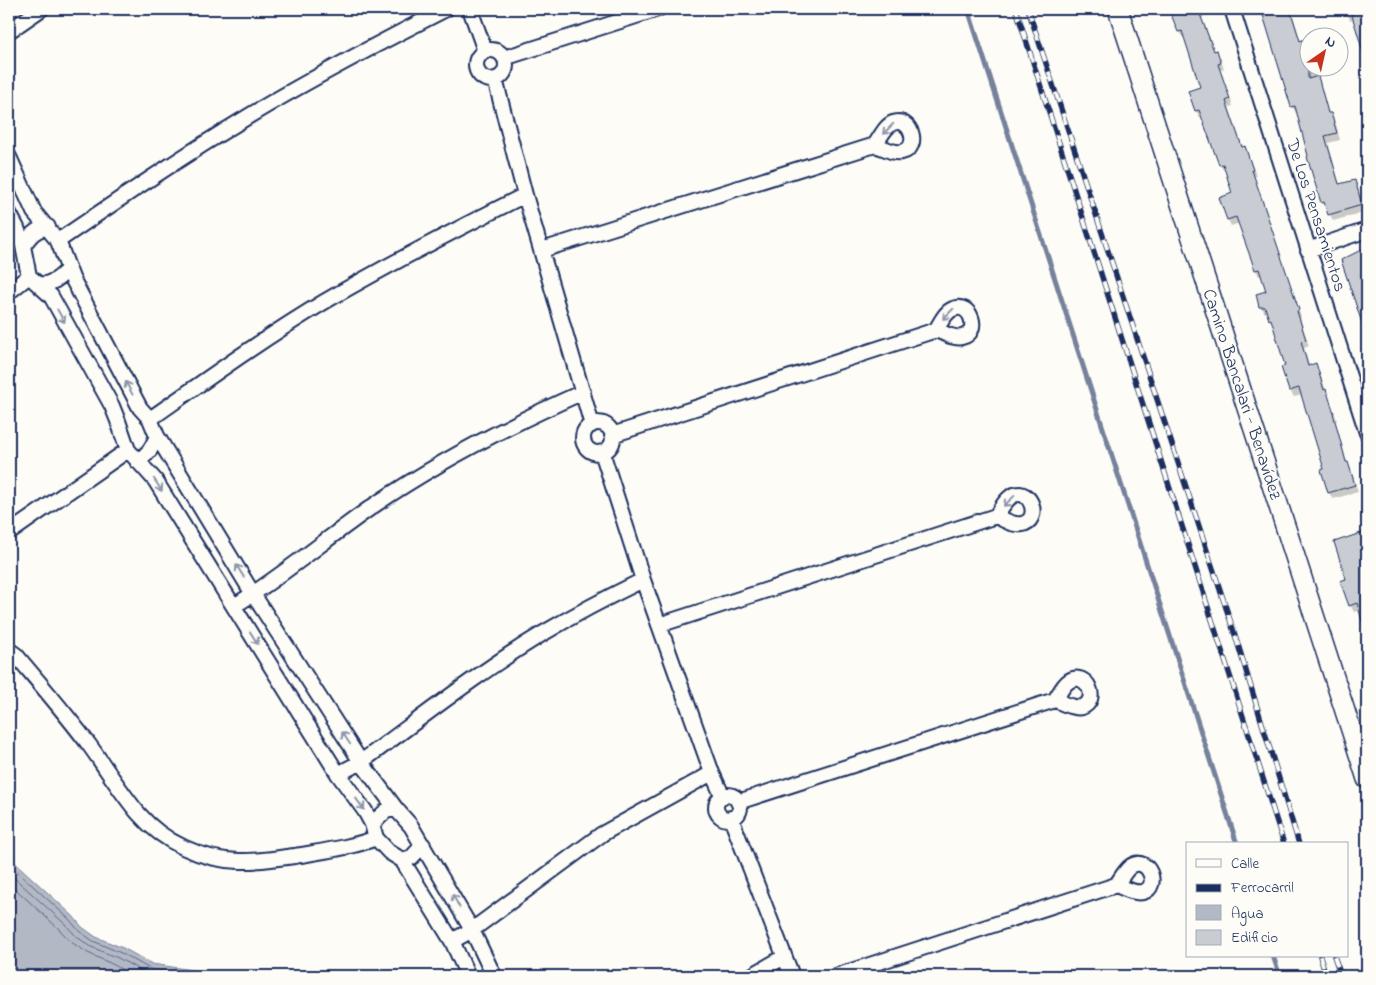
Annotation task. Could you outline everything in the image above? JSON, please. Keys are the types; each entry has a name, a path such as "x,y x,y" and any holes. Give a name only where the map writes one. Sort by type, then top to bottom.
{"main road":[{"name":"Camino Bancalari - Benavídez","path":"1118,9 1367,779"}],"street":[{"path":"9,31 41,9"},
{"path":"58,241 160,171 250,115 353,56 446,9"},
{"path":"470,9 485,52"},
{"path":"504,58 658,9"},
{"name":"De Los Pensamientos","path":"1232,9 1367,434"},
{"path":"492,50 504,58 504,70 495,79 482,77 477,69 476,61 478,56 485,52 492,50"},
{"path":"495,79 524,195 542,250 592,425"},
{"path":"542,250 875,144"},
{"path":"9,157 34,212 58,241 68,269 140,408 150,419 156,436 361,762 411,826 423,845 472,930 494,976"},
{"path":"150,419 233,361 322,304 397,260 524,195"},
{"path":"9,212 17,228 34,280 50,296 118,421 132,456 145,467 155,480 338,774 365,811 372,824 376,838 389,852 402,860 452,941 468,976"},
{"path":"23,246 30,235 40,228 48,227"},
{"path":"1308,250 1367,230"},
{"path":"9,292 34,280 50,284 60,278 68,269"},
{"path":"612,435 936,330"},
{"path":"234,606 254,594 334,534 421,476 527,417 583,392"},
{"path":"118,421 122,412 128,409 140,408"},
{"path":"592,425 604,425 612,435 611,444 602,452 589,450 584,443 584,434 592,425"},
{"path":"9,534 132,456 146,456 152,448 156,436"},
{"path":"602,452 658,625 712,773 723,797"},
{"path":"658,625 996,516"},
{"path":"338,774 361,762 491,667 532,640 586,608 643,580"},
{"path":"11,650 88,744 138,813 160,833 178,844 216,858 239,861 272,859 330,850 360,844 376,838"},
{"path":"738,802 1055,700"},
{"path":"452,941 472,930 602,834 712,773"},
{"path":"729,796 738,802 738,812 731,818 721,817 716,811 716,804 723,797 729,796"},
{"path":"372,824 386,811 396,809"},
{"path":"731,818 792,976"},
{"path":"402,860 412,857 423,845"},
{"path":"836,976 1116,885"},
{"path":"751,976 784,957"}],"water":[{"path":"9,857 73,916 82,927 96,937 123,948 152,964 232,976 9,976"}],"building":[{"path":"1169,9 1198,9 1214,51 1217,50 1221,63 1218,64 1230,99 1226,101 1242,147 1245,146 1299,310 1297,311 1306,340 1301,341 1308,366 1316,363 1324,390 1326,389 1334,413 1346,462 1348,462 1355,485 1328,493 1321,470 1324,469 1299,388 1289,391 1281,367 1285,366 1271,319 1269,320 1265,307 1259,307 1256,294 1266,291 1259,269 1255,270 1236,217 1227,220 1219,198 1232,193 1223,164 1219,165 1199,110 1195,111 1188,91 1200,87 1182,31 1178,32"},
{"path":"1290,9 1298,35 1298,78 1319,78 1328,113 1331,113 1337,133 1325,136 1339,184 1355,180 1362,205 1328,215 1324,202 1321,203 1307,157 1295,106 1291,107 1263,15"},
{"path":"1350,9 1367,9 1367,54 1364,55"},
{"path":"1367,247 1367,332 1365,332 1341,260"},
{"path":"1367,531 1367,627 1364,628 1357,603 1349,606 1340,581 1346,579 1334,542"}],"waterway":[{"path":"968,9 1236,842"},
{"path":"1274,958 1280,976"}],"railway":[{"path":"1016,9 1283,842"},
{"path":"1028,9 1236,638 1298,842"},
{"path":"1321,958 1326,976"},
{"path":"1335,958 1341,976"}]}
